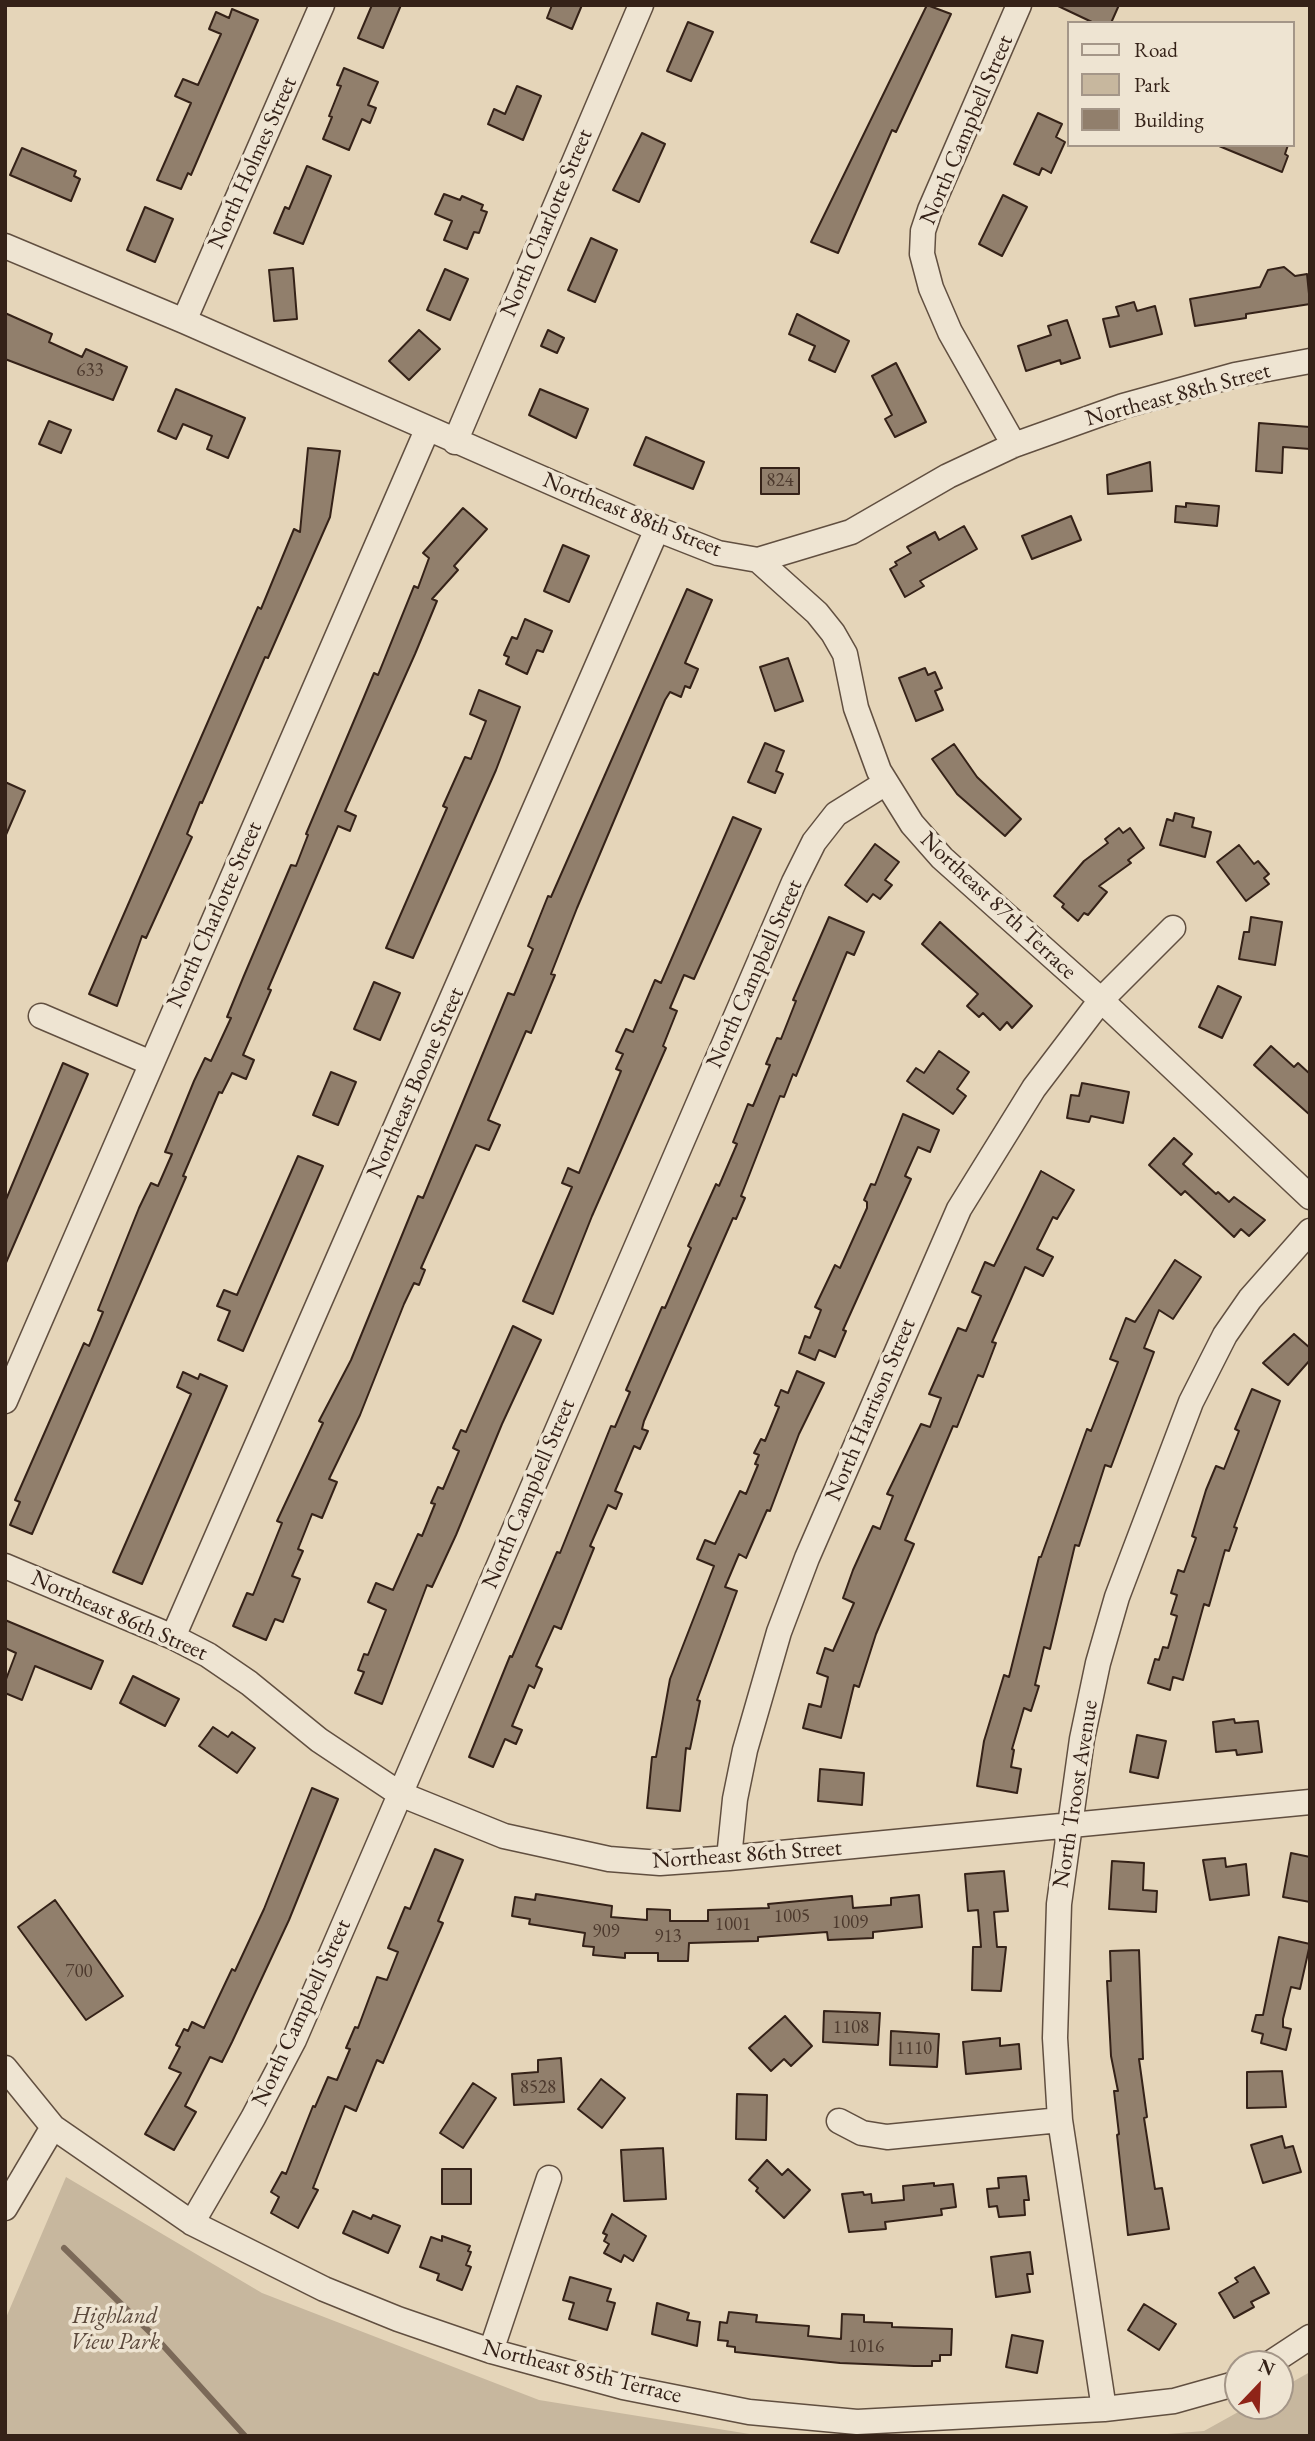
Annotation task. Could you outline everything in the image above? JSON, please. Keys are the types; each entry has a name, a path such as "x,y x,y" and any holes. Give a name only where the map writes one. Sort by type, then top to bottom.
{"street":[{"name":"North Holmes Street","path":"184,321 321,5"},
{"name":"North Charlotte Street","path":"455,442 640,5"},
{"name":"North Campbell Street","path":"1014,445 950,332 931,288 922,254 923,230 930,210 1019,5"},
{"name":"Northeast 88th Street","path":"5,246 184,321 657,530 718,553 758,560 852,532 948,477 1014,445 1123,406 1235,375 1310,361"},
{"name":"North Charlotte Street","path":"5,1401 427,430"},
{"name":"Northeast Boone Street","path":"173,1637 657,530"},
{"name":"Northeast 87th Terrace","path":"758,560 817,613 845,654 856,708 884,784 912,824 942,859 1101,1000 1310,1197"},
{"name":"North Campbell Street","path":"192,2223 253,2118 293,2040 794,882 814,842 836,814 884,784"},
{"path":"1101,1000 1173,928"},
{"name":"North Harrison Street","path":"729,1858 745,1750 779,1632 807,1558 939,1252 959,1209 996,1145 1034,1088 1101,1000"},
{"path":"41,1016 151,1063"},
{"name":"North Troost Avenue","path":"1104,2409 1060,2120 1055,2038 1059,1903 1068,1825 1098,1663 1139,1533 1191,1402 1225,1335 1250,1299 1310,1231"},
{"name":"Northeast 86th Street","path":"5,1566 173,1637 208,1655 249,1683 319,1740 400,1794 504,1836 609,1859 660,1863 729,1858 1310,1802"},
{"name":"Northeast 85th Terrace","path":"5,2068 53,2127 192,2223 324,2289 398,2319 491,2351 649,2392 749,2412 857,2422 1104,2409 1174,2401 1224,2387"},
{"path":"839,2121 862,2133 887,2137 1060,2120"},
{"path":"5,2208 53,2127"},
{"path":"491,2351 549,2178"},
{"path":"1290,2350 1310,2337"}],"green space":[{"name":"Highland View Park","path":"66,2177 262,2293 539,2400 762,2436 5,2436 5,2320"},
{"path":"1310,2372 1310,2436 1143,2436 1204,2431 1224,2420 1294,2420 1294,2381"}],"building":[{"path":"372,5 401,5 383,48 358,38"},
{"path":"552,5 582,5 572,29 547,18"},
{"path":"927,5 951,14 896,132 892,130 838,253 811,242"},
{"path":"1056,5 1119,5 1112,21 1090,21"},
{"path":"232,9 258,20 191,175 188,173 181,189 157,180 191,103 175,96 183,79 198,85 221,34 209,29 216,12 229,18"},
{"path":"688,22 713,32 691,81 667,71"},
{"path":"344,68 378,82 368,105 376,108 370,123 362,119 349,150 323,139 332,117 329,116 341,86 337,85"},
{"path":"517,86 541,96 523,140 488,124 494,109 505,114"},
{"path":"1038,113 1062,124 1056,137 1065,142 1051,173 1042,168 1039,175 1014,164"},
{"path":"642,133 665,144 639,202 613,190"},
{"path":"1221,147 1287,147 1285,154 1288,156 1282,172"},
{"path":"22,148 76,171 74,176 80,179 71,201 10,175"},
{"path":"307,166 331,176 303,244 274,233 285,207 289,209"},
{"path":"444,194 460,200 462,196 483,205 481,210 487,212 479,233 474,232 467,249 444,240 452,221 435,214"},
{"path":"1003,195 1027,207 1002,256 979,244"},
{"path":"145,207 173,219 155,262 127,250"},
{"path":"591,238 617,250 595,302 568,290"},
{"path":"1284,267 1295,276 1307,274 1310,304 1246,314 1246,318 1195,326 1190,299 1260,287 1268,270"},
{"path":"293,268 297,319 274,321 269,270"},
{"path":"445,269 468,279 450,320 427,310"},
{"path":"1134,302 1137,311 1155,306 1162,334 1110,347 1103,319 1119,316 1116,307"},
{"path":"5,313 52,334 49,342 82,357 86,349 127,367 113,400 5,359"},
{"path":"797,314 849,341 835,372 809,360 815,346 789,334"},
{"path":"1067,320 1080,358 1061,364 1060,360 1026,371 1018,346 1051,335 1048,326"},
{"path":"419,330 440,349 409,380 389,361"},
{"path":"548,330 564,338 557,353 541,346"},
{"path":"896,363 926,422 895,437 885,419 892,415 872,376"},
{"path":"176,389 245,418 228,458 207,449 212,436 183,424 176,439 158,431"},
{"path":"540,389 588,409 576,438 529,415"},
{"path":"49,421 71,430 61,453 39,444"},
{"path":"1259,423 1310,427 1310,449 1283,447 1282,473 1256,471"},
{"path":"646,437 704,462 693,489 634,465"},
{"path":"308,448 340,451 330,517 268,658 265,657 202,803 200,802 187,834 192,837 146,938 142,936 117,1006 89,994 258,607 261,609 294,529 300,532"},
{"path":"1150,462 1152,491 1108,494 1107,475"},
{"path":"761,468 799,468 799,494 761,494"},
{"path":"1186,503 1219,506 1217,526 1175,522 1176,506 1186,507"},
{"path":"463,508 487,529 454,566 458,570 432,599 437,601 345,811 356,816 350,831 338,826 268,989 271,990 243,1055 254,1060 246,1079 232,1073 222,1093 219,1092 183,1176 186,1177 32,1534 10,1525 20,1502 15,1500 84,1343 89,1346 103,1312 98,1310 139,1208 151,1183 158,1186 172,1154 165,1152 194,1081 205,1058 211,1061 231,1018 227,1017 243,978 291,865 296,866 308,835 306,834 374,673 378,675 414,586 418,588 429,558 423,553"},
{"path":"1071,516 1081,540 1032,559 1022,536"},
{"path":"964,526 977,549 920,581 924,586 905,597 890,569 897,565 895,562 911,553 907,547 935,532 939,540"},
{"path":"563,545 589,556 569,602 544,591"},
{"path":"687,589 712,600 685,663 698,669 690,688 685,686 681,697 670,692 665,700 577,908 551,974 555,975 531,1033 526,1031 488,1120 500,1125 489,1150 476,1145 465,1169 421,1268 425,1270 419,1285 414,1283 404,1304 360,1415 329,1479 337,1482 322,1518 312,1514 298,1549 303,1551 292,1576 300,1579 283,1622 275,1619 266,1640 233,1626 247,1593 253,1595 282,1523 277,1521 323,1423 319,1421 351,1360 418,1196 423,1198 508,993 514,995 533,949 528,946 548,896 551,897"},
{"path":"525,619 552,631 543,652 537,650 527,674 506,664 509,657 504,655 512,637 517,639"},
{"path":"788,658 803,701 775,711 760,667"},
{"path":"925,668 928,675 935,672 942,688 935,691 943,710 916,721 899,678"},
{"path":"479,690 520,707 496,770 413,958 386,948 447,808 443,806 465,757 471,759 486,721 470,714"},
{"path":"765,743 784,751 776,771 783,774 775,793 748,782"},
{"path":"954,744 977,777 1021,819 1005,836 957,794 932,759"},
{"path":"5,782 25,791 5,837"},
{"path":"1175,813 1194,818 1192,827 1211,832 1205,857 1160,845 1167,819 1173,821"},
{"path":"733,817 761,829 694,979 684,975 670,1008 677,1011 663,1046 666,1048 592,1216 553,1314 523,1301 572,1187 562,1183 568,1168 579,1173 621,1071 616,1069 623,1054 616,1051 626,1029 633,1032 655,980 661,983"},
{"path":"1119,828 1123,833 1130,828 1144,848 1128,860 1131,863 1099,886 1107,892 1088,915 1084,913 1078,921 1054,896 1084,861 1108,843 1105,839"},
{"path":"875,844 899,862 885,880 892,885 880,899 873,894 867,902 845,885"},
{"path":"1239,845 1254,864 1258,861 1269,874 1264,878 1269,884 1246,901 1217,862"},
{"path":"829,917 864,932 854,955 847,952 796,1076 793,1074 784,1097 780,1096 741,1196 745,1198 736,1219 733,1218 644,1421 642,1429 648,1431 640,1449 634,1446 615,1491 622,1494 616,1509 608,1505 590,1546 594,1548 561,1629 554,1626 536,1666 542,1669 534,1688 529,1685 512,1726 522,1730 516,1744 505,1739 493,1767 469,1757 510,1656 512,1657 557,1552 560,1553 611,1426 615,1427 630,1392 626,1390 691,1248 688,1246 737,1144 733,1142 748,1104 753,1106 770,1065 766,1064 777,1038 781,1039 796,1001 793,1000"},
{"path":"1251,917 1282,922 1275,965 1239,959 1244,932 1249,932"},
{"path":"940,922 1032,1006 1012,1028 1007,1022 1000,1030 983,1013 979,1017 967,1006 978,994 922,944"},
{"path":"374,982 400,993 380,1040 354,1029"},
{"path":"1218,986 1241,997 1222,1038 1199,1027"},
{"path":"1271,1046 1294,1067 1298,1063 1310,1074 1310,1115 1254,1065"},
{"path":"939,1051 969,1072 957,1089 966,1096 953,1114 907,1081 916,1068 924,1073"},
{"path":"63,1063 88,1074 5,1265 5,1202"},
{"path":"331,1072 356,1082 338,1125 313,1115"},
{"path":"1082,1083 1129,1092 1123,1123 1091,1116 1089,1122 1067,1118 1071,1095 1079,1096"},
{"path":"903,1114 939,1130 930,1152 918,1147 905,1176 911,1179 843,1330 846,1331 835,1357 819,1350 815,1360 799,1353 805,1336 810,1338 821,1310 815,1307 835,1265 840,1268 867,1208 867,1202 864,1200 871,1184 875,1185"},
{"path":"1174,1138 1192,1154 1183,1164 1216,1194 1218,1192 1229,1202 1234,1197 1265,1220 1249,1236 1241,1229 1234,1237 1185,1191 1181,1195 1149,1165"},
{"path":"298,1156 323,1166 243,1351 218,1340 230,1311 217,1306 224,1290 237,1295"},
{"path":"1041,1171 1074,1190 1057,1219 1053,1217 1037,1249 1053,1257 1043,1276 1025,1267 992,1342 996,1343 983,1377 978,1375 957,1427 953,1426 905,1540 914,1544 876,1634 859,1687 854,1685 841,1738 803,1728 809,1704 821,1707 828,1677 817,1673 825,1648 833,1651 854,1603 843,1598 853,1570 873,1526 880,1529 893,1496 887,1494 921,1424 930,1427 941,1398 929,1394 958,1328 966,1331 981,1296 972,1292 985,1262 994,1266"},
{"path":"1175,1260 1201,1277 1173,1319 1159,1310 1144,1348 1154,1352 1111,1467 1105,1465 1079,1546 1075,1545 1050,1649 1044,1647 1035,1685 1039,1686 1031,1711 1024,1708 1012,1749 1011,1767 1021,1769 1017,1793 977,1786 984,1741 1004,1675 1009,1677 1039,1557 1087,1429 1091,1431 1118,1362 1110,1359 1126,1318 1135,1322"},
{"path":"513,1326 541,1340 432,1587 427,1585 382,1704 355,1693 364,1672 358,1670 364,1654 368,1655 386,1610 368,1602 376,1583 393,1590 418,1534 422,1536 435,1504 431,1503 438,1487 443,1489 459,1451 453,1448 461,1430 466,1432"},
{"path":"1294,1334 1310,1348 1310,1360 1288,1385 1263,1363"},
{"path":"797,1371 824,1383 799,1434 770,1511 767,1510 746,1558 739,1554 725,1587 737,1591 697,1700 700,1701 690,1749 686,1748 680,1811 647,1808 652,1757 656,1757 670,1679 714,1566 697,1559 705,1540 715,1544 740,1491 746,1494 758,1465 755,1464 759,1455 754,1453 761,1439 765,1441 779,1407 775,1405 781,1390 788,1393"},
{"path":"183,1372 198,1379 200,1374 227,1386 142,1584 113,1572 191,1394 177,1387"},
{"path":"1252,1389 1280,1401 1234,1527 1237,1528 1229,1551 1225,1550 1209,1606 1204,1604 1183,1680 1173,1677 1170,1690 1148,1683 1155,1659 1159,1660 1163,1647 1168,1648 1177,1616 1171,1614 1177,1595 1171,1593 1178,1570 1184,1572 1196,1538 1192,1536 1206,1490 1216,1466 1224,1469 1239,1431 1235,1429"},
{"path":"5,1620 103,1661 91,1689 35,1666 22,1700 5,1693 5,1682 16,1653 5,1648"},
{"path":"133,1676 179,1699 165,1726 120,1703"},
{"path":"1234,1719 1235,1723 1258,1721 1262,1752 1237,1755 1236,1750 1216,1752 1213,1722"},
{"path":"213,1727 228,1737 232,1732 255,1748 237,1773 199,1746"},
{"path":"1137,1735 1166,1741 1158,1778 1130,1772"},
{"path":"820,1769 864,1773 862,1805 818,1801"},
{"path":"312,1788 338,1799 289,1920 232,2042 222,2062 210,2057 185,2106 196,2112 174,2150 145,2134 181,2073 169,2068 180,2047 176,2045 184,2029 188,2031 192,2022 204,2028 232,1969 235,1971 264,1909"},
{"path":"435,1849 463,1860 438,1921 443,1923 383,2063 377,2060 356,2111 345,2106 313,2188 318,2190 298,2228 271,2213 279,2197 271,2192 282,2172 286,2174 313,2106 315,2107 328,2077 337,2080 350,2049 346,2048 355,2027 358,2028 377,1977 387,1980 398,1952 388,1948 405,1907 410,1909"},
{"path":"1291,1853 1310,1857 1310,1902 1283,1897"},
{"path":"1225,1858 1226,1867 1246,1864 1249,1895 1210,1900 1203,1860"},
{"path":"1112,1861 1144,1863 1143,1890 1157,1891 1156,1912 1109,1909"},
{"path":"1004,1871 1008,1911 994,1912 997,1947 1006,1947 1001,1991 972,1990 973,1947 981,1947 978,1910 968,1911 965,1874"},
{"path":"536,1894 612,1906 611,1917 647,1920 647,1909 670,1910 670,1921 708,1921 708,1910 769,1908 768,1904 852,1896 853,1908 891,1905 891,1898 919,1895 922,1927 873,1932 873,1938 828,1940 827,1932 758,1937 758,1941 689,1943 688,1961 658,1961 658,1953 625,1953 625,1958 593,1955 594,1947 583,1946 585,1933 529,1924 530,1919 512,1916 515,1897 535,1900"},
{"path":"55,1900 123,1996 86,2020 18,1927"},
{"path":"1279,1937 1310,1944 1300,1989 1291,1987 1283,2019 1283,2027 1291,2029 1286,2050 1261,2043 1263,2034 1252,2031 1256,2015 1263,2015"},
{"path":"1139,1950 1143,2059 1139,2059 1147,2117 1144,2118 1155,2189 1162,2188 1169,2229 1128,2235 1117,2135 1114,2091 1118,2091 1111,2056 1107,1981 1111,1981 1110,1951"},
{"path":"824,2011 880,2013 878,2045 823,2042"},
{"path":"785,2016 812,2046 791,2066 784,2059 771,2071 749,2048"},
{"path":"891,2031 939,2034 937,2067 890,2065"},
{"path":"1000,2038 1000,2046 1019,2044 1021,2069 966,2074 963,2042"},
{"path":"561,2058 564,2102 514,2105 512,2074 538,2072 538,2060"},
{"path":"1282,2071 1286,2107 1247,2108 1247,2072"},
{"path":"601,2079 625,2098 602,2128 578,2109"},
{"path":"473,2083 496,2098 463,2148 440,2133"},
{"path":"737,2094 767,2095 766,2140 736,2139"},
{"path":"1282,2136 1285,2148 1293,2146 1301,2172 1263,2183 1251,2145"},
{"path":"663,2148 666,2199 624,2201 621,2150"},
{"path":"767,2160 782,2175 788,2169 810,2190 784,2218 756,2191 758,2188 749,2180"},
{"path":"442,2169 471,2169 471,2204 442,2204"},
{"path":"1026,2176 1029,2200 1024,2200 1025,2215 999,2217 997,2206 989,2207 987,2189 999,2188 998,2178"},
{"path":"934,2183 934,2186 953,2184 956,2207 941,2209 942,2215 885,2222 886,2229 849,2232 842,2194 871,2194 872,2203 904,2200 903,2186"},
{"path":"353,2211 371,2219 373,2215 400,2226 388,2253 343,2233"},
{"path":"612,2214 646,2236 633,2261 624,2255 621,2262 604,2253 609,2244 604,2241 607,2235 603,2233"},
{"path":"442,2236 470,2246 468,2251 471,2252 466,2265 471,2267 462,2290 437,2280 439,2274 420,2267 431,2237 442,2241"},
{"path":"1030,2252 1033,2274 1027,2274 1030,2292 996,2297 991,2257"},
{"path":"1254,2267 1269,2293 1251,2302 1254,2307 1234,2318 1219,2293 1238,2282 1235,2278"},
{"path":"570,2277 611,2289 607,2301 615,2303 607,2330 569,2319 574,2303 563,2300"},
{"path":"657,2303 689,2313 687,2320 700,2322 697,2346 652,2334"},
{"path":"1144,2304 1176,2324 1159,2350 1128,2330"},
{"path":"729,2312 757,2315 756,2322 809,2326 808,2336 841,2339 842,2314 864,2315 864,2322 892,2323 892,2327 952,2329 951,2355 940,2355 940,2361 932,2361 932,2366 914,2366 840,2363 735,2352 735,2347 727,2346 728,2341 718,2340 720,2322 727,2323"},
{"path":"1012,2335 1043,2341 1037,2373 1006,2367"}],"waterway":[{"path":"64,2248 158,2340 245,2436"}]}
